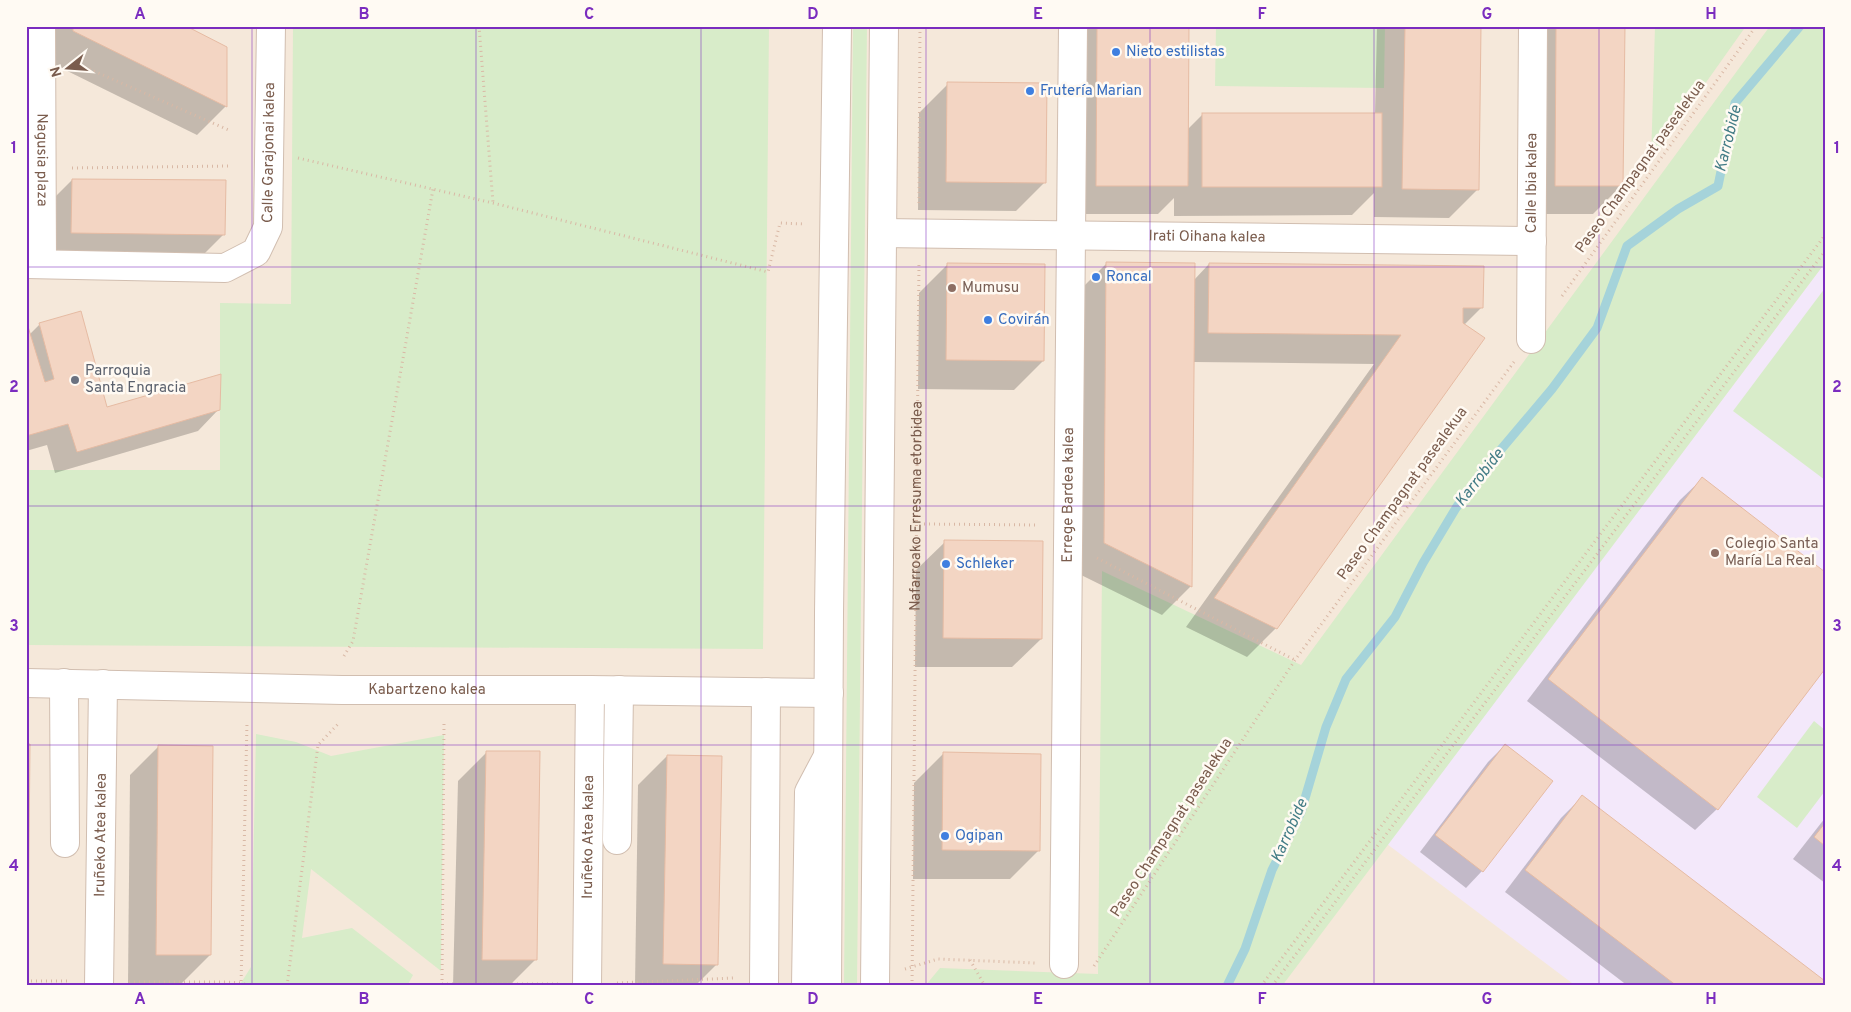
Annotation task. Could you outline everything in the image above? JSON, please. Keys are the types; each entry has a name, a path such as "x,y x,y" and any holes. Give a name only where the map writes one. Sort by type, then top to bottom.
{"street":[{"name":"Calle Garajonai kalea","path":"34,264 225,268 256,252 268,227 271,26"},
{"path":"827,986 836,26"},
{"path":"875,986 884,26"},
{"name":"Errege Bardea kalea","path":"1064,964 1073,26"},
{"name":"Calle Ibia kalea","path":"1531,340 1533,26"},
{"name":"Nagusia plaza","path":"34,264 42,169 41,37"},
{"name":"Irati Oihana kalea","path":"882,233 1532,241"},
{"name":"Kabartzeno kalea","path":"26,683 342,690 619,690 829,693"},
{"path":"64,683 65,843"},
{"name":"Iruñeko Atea kalea","path":"99,984 103,684"},
{"name":"Iruñeko Atea kalea","path":"587,986 590,690"},
{"path":"617,840 619,690"},
{"path":"764,986 766,692"},
{"path":"806,986 810,792 829,754"}],"path":[{"path":"479,26 493,203"},
{"name":"Nafarroako Erresuma etorbidea","path":"912,986 920,26"},
{"name":"Paseo Champagnat pasealekua","path":"1560,299 1756,26"},
{"path":"41,37 231,132"},
{"path":"297,158 493,203 768,272 780,223 834,225"},
{"path":"42,169 230,166"},
{"path":"344,656 353,641 432,189"},
{"path":"1261,986 1825,235"},
{"path":"1272,986 1825,251"},
{"name":"Paseo Champagnat pasealekua","path":"1090,972 1294,660 1531,340"},
{"path":"924,524 1068,534 1294,660"},
{"path":"242,984 247,722"},
{"path":"287,986 318,745 339,723"},
{"path":"442,986 444,724"},
{"path":"902,969 912,968 938,959 1095,966"},
{"path":"970,960 985,986"},
{"path":"26,981 99,984 242,984 250,986"}],"shaded area":[{"path":"26,26 1825,26 1825,986 26,986"},
{"name":"Colegio Santa María La Real","path":"1825,263 1825,986 1576,986 1387,844"}],"green space":[{"path":"293,26 769,26 763,649 26,645 26,470 220,470 220,303 291,304"},
{"path":"853,26 867,26 857,986 844,986"},
{"path":"1216,26 1385,26 1384,88 1215,86"},
{"path":"1655,26 1746,26 1651,160"},
{"path":"1770,26 1825,26 1825,263 1282,986 925,986 940,968 1098,974 1102,571 1301,665"},
{"path":"1825,288 1825,480 1733,411"},
{"path":"1814,721 1825,730 1825,791 1797,828 1757,797"},
{"path":"256,734 296,742 331,756 444,735 441,971 311,869 302,938 352,928 413,975 407,986 287,986 279,984 278,986 242,986 241,983 251,967"}],"building":[{"path":"73,26 186,26 227,47 227,107 73,31"},
{"path":"1097,26 1189,26 1188,186 1096,186"},
{"path":"1405,26 1481,26 1479,190 1402,189"},
{"path":"1556,26 1625,26 1623,186 1555,186"},
{"path":"947,82 1047,83 1046,183 946,182"},
{"path":"1202,113 1382,113 1382,187 1202,187"},
{"path":"72,179 226,180 225,235 71,233"},
{"path":"1106,262 1195,263 1192,587 1104,543"},
{"path":"947,263 1045,264 1044,361 946,360"},
{"path":"1209,263 1484,266 1483,308 1463,308 1463,323 1485,338 1277,629 1214,598 1401,335 1208,333"},
{"name":"Parroquia Santa Engracia","path":"81,311 107,407 221,374 220,410 77,452 68,424 26,436 26,320 45,382 54,379 39,323"},
{"path":"1702,477 1825,572 1825,669 1718,810 1548,679"},
{"path":"944,540 1043,541 1042,639 943,638"},
{"path":"26,744 30,744 28,953 26,953"},
{"path":"1505,744 1553,781 1483,872 1435,835"},
{"path":"158,745 213,746 211,955 156,955"},
{"path":"486,751 540,751 537,960 482,960"},
{"path":"943,752 1041,754 1040,851 942,850"},
{"path":"667,755 722,756 718,965 663,964"},
{"path":"1582,795 1825,981 1825,986 1677,986 1525,870"},
{"path":"1825,823 1825,846 1814,837"}],"waterway":[{"name":"Karrobide","path":"1227,986 1245,949 1272,870 1301,812 1326,727 1346,679 1395,617 1423,563 1456,508 1482,472 1552,389 1597,328 1627,246 1678,209 1718,186 1735,103 1800,26"}],"place":[{"name":"Nieto estilistas","path":"1116,52"},
{"name":"Frutería Marian","path":"1030,91"},
{"name":"Roncal","path":"1096,277"},
{"name":"Mumusu","path":"952,288"},
{"name":"Covirán","path":"988,320"},
{"name":"Parroquia Santa Engracia","path":"75,380"},
{"name":"Colegio Santa María La Real","path":"1715,553"},
{"name":"Schleker","path":"946,564"},
{"name":"Ogipan","path":"945,836"}]}
